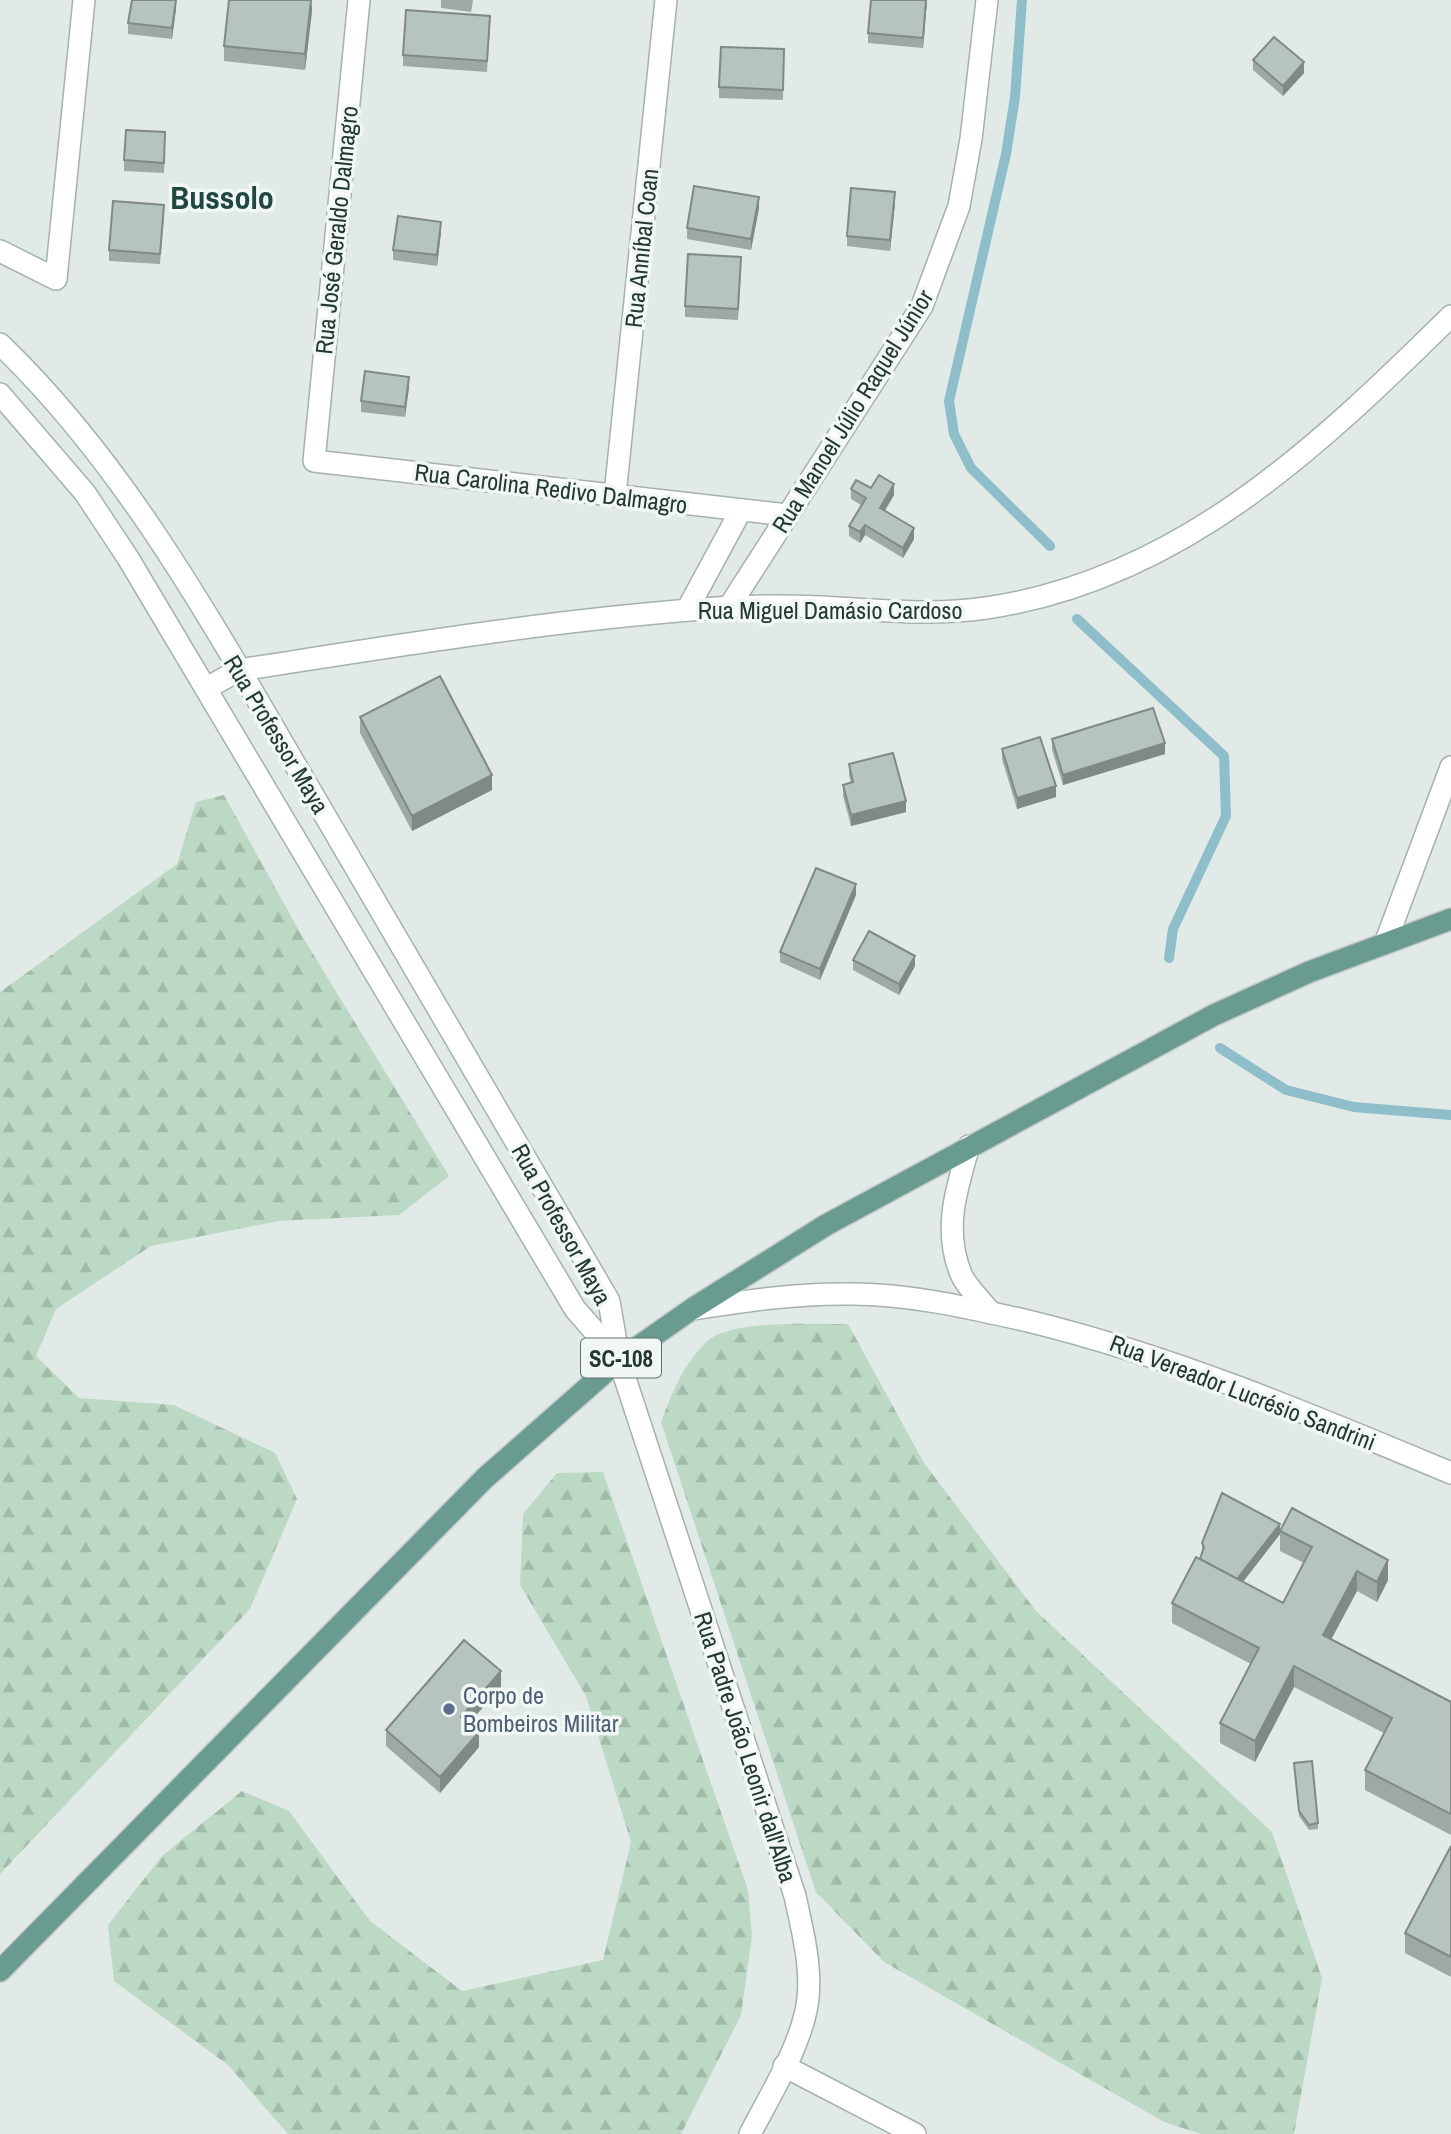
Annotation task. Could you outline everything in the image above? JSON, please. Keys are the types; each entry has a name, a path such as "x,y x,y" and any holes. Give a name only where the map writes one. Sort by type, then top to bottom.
{"main road":[{"name":"SC-108","path":"0,1971 485,1478 544,1422 619,1360 692,1309 826,1226 969,1146 1214,1016 1386,941 1451,919"}],"street":[{"path":"0,251 56,279 84,0"},
{"name":"Rua José Geraldo Dalmagro","path":"314,461 359,0"},
{"name":"Rua Anníbal Coan","path":"615,495 666,0"},
{"name":"Rua Manoel Júlio Raquel Júnior","path":"729,607 922,306 959,206 988,0"},
{"name":"Rua Miguel Damásio Cardoso","path":"207,688 239,670 486,632 729,607 777,606 924,612 986,608 1051,594 1154,554 1200,528 1283,472 1342,422 1451,316"},
{"name":"Rua Professor Maya","path":"0,344 82,432 127,493 239,670 610,1301 619,1360"},
{"name":"Rua Professor Maya","path":"0,394 85,493 207,688 575,1309 619,1360"},
{"name":"Rua Carolina Redivo Dalmagro","path":"314,461 787,514"},
{"path":"687,610 741,510"},
{"path":"1386,941 1451,767"},
{"path":"969,1146 952,1204 952,1240 962,1276 991,1313"},
{"name":"Rua Vereador Lucrésio Sandrini","path":"692,1309 786,1295 852,1294 902,1297 991,1313 1100,1339 1190,1368 1268,1396 1451,1473"},
{"name":"Rua Padre João Leonir dall'Alba","path":"619,1360 795,1896 808,1975 805,2015 785,2066 750,2134"},
{"path":"785,2066 915,2134"}],"green space":[{"path":"224,795 302,936 449,1176 399,1215 279,1221 151,1246 56,1309 36,1356 79,1398 174,1405 275,1453 297,1499 250,1609 0,1874 0,992 177,864 196,802"},
{"path":"848,1324 924,1463 1036,1611 1272,1832 1322,1978 1294,2134 1201,2134 1164,2122 884,1962 816,1892 661,1422 686,1367 710,1339 722,1333 756,1326"},
{"path":"603,1472 748,1890 752,1936 741,2015 681,2134 288,2134 228,2065 114,1981 108,1925 162,1856 242,1791 289,1811 370,1921 462,1991 603,1960 631,1842 586,1696 520,1585 523,1514 557,1473"}],"building":[{"path":"132,0 176,0 172,28 128,23"},
{"path":"229,0 311,0 305,54 224,46"},
{"path":"871,0 926,0 923,38 868,33"},
{"path":"406,10 490,16 487,61 403,55"},
{"path":"1274,37 1304,62 1283,86 1253,60"},
{"path":"721,47 784,49 783,90 719,87"},
{"path":"126,130 165,132 164,163 124,160"},
{"path":"694,186 759,197 751,239 687,228"},
{"path":"851,188 895,192 890,240 847,236"},
{"path":"113,201 164,205 160,254 109,250"},
{"path":"398,216 441,222 437,255 393,250"},
{"path":"688,254 741,257 738,309 685,306"},
{"path":"365,371 409,377 405,407 361,401"},
{"path":"879,475 894,484 880,508 914,528 903,548 865,525 860,532 849,526 866,498 851,489 856,480 871,488"},
{"path":"440,676 492,775 412,816 360,717"},
{"path":"1153,708 1165,743 1063,775 1052,739"},
{"path":"1040,737 1056,786 1017,798 1002,749"},
{"path":"893,753 906,801 851,815 843,785 853,782 849,764"},
{"path":"816,868 856,884 820,969 780,952"},
{"path":"869,931 915,956 899,984 853,960"},
{"path":"1222,1493 1280,1524 1237,1579 1200,1559 1204,1547 1202,1543"},
{"path":"1292,1508 1388,1560 1377,1582 1357,1571 1323,1635 1451,1702 1451,1814 1365,1770 1392,1718 1294,1666 1255,1741 1220,1723 1259,1648 1172,1603 1196,1557 1283,1603 1312,1547 1280,1531"},
{"name":"Corpo de Bombeiros Militar","path":"464,1640 501,1671 461,1717 479,1732 440,1777 386,1730"},
{"path":"1312,1761 1318,1823 1309,1825 1299,1811 1294,1763"},
{"path":"1451,1846 1451,1957 1405,1933"}],"waterway":[{"path":"1022,0 1015,97 1006,154 949,401 954,434 971,468 1050,546"},
{"path":"1077,619 1224,756 1226,816 1173,929 1169,958"},
{"path":"1220,1048 1286,1090 1354,1107 1451,1115"}],"place":[{"name":"Corpo de Bombeiros Militar","path":"449,1709"}],"district":[{"name":"Bussolo","path":"222,197"}]}
